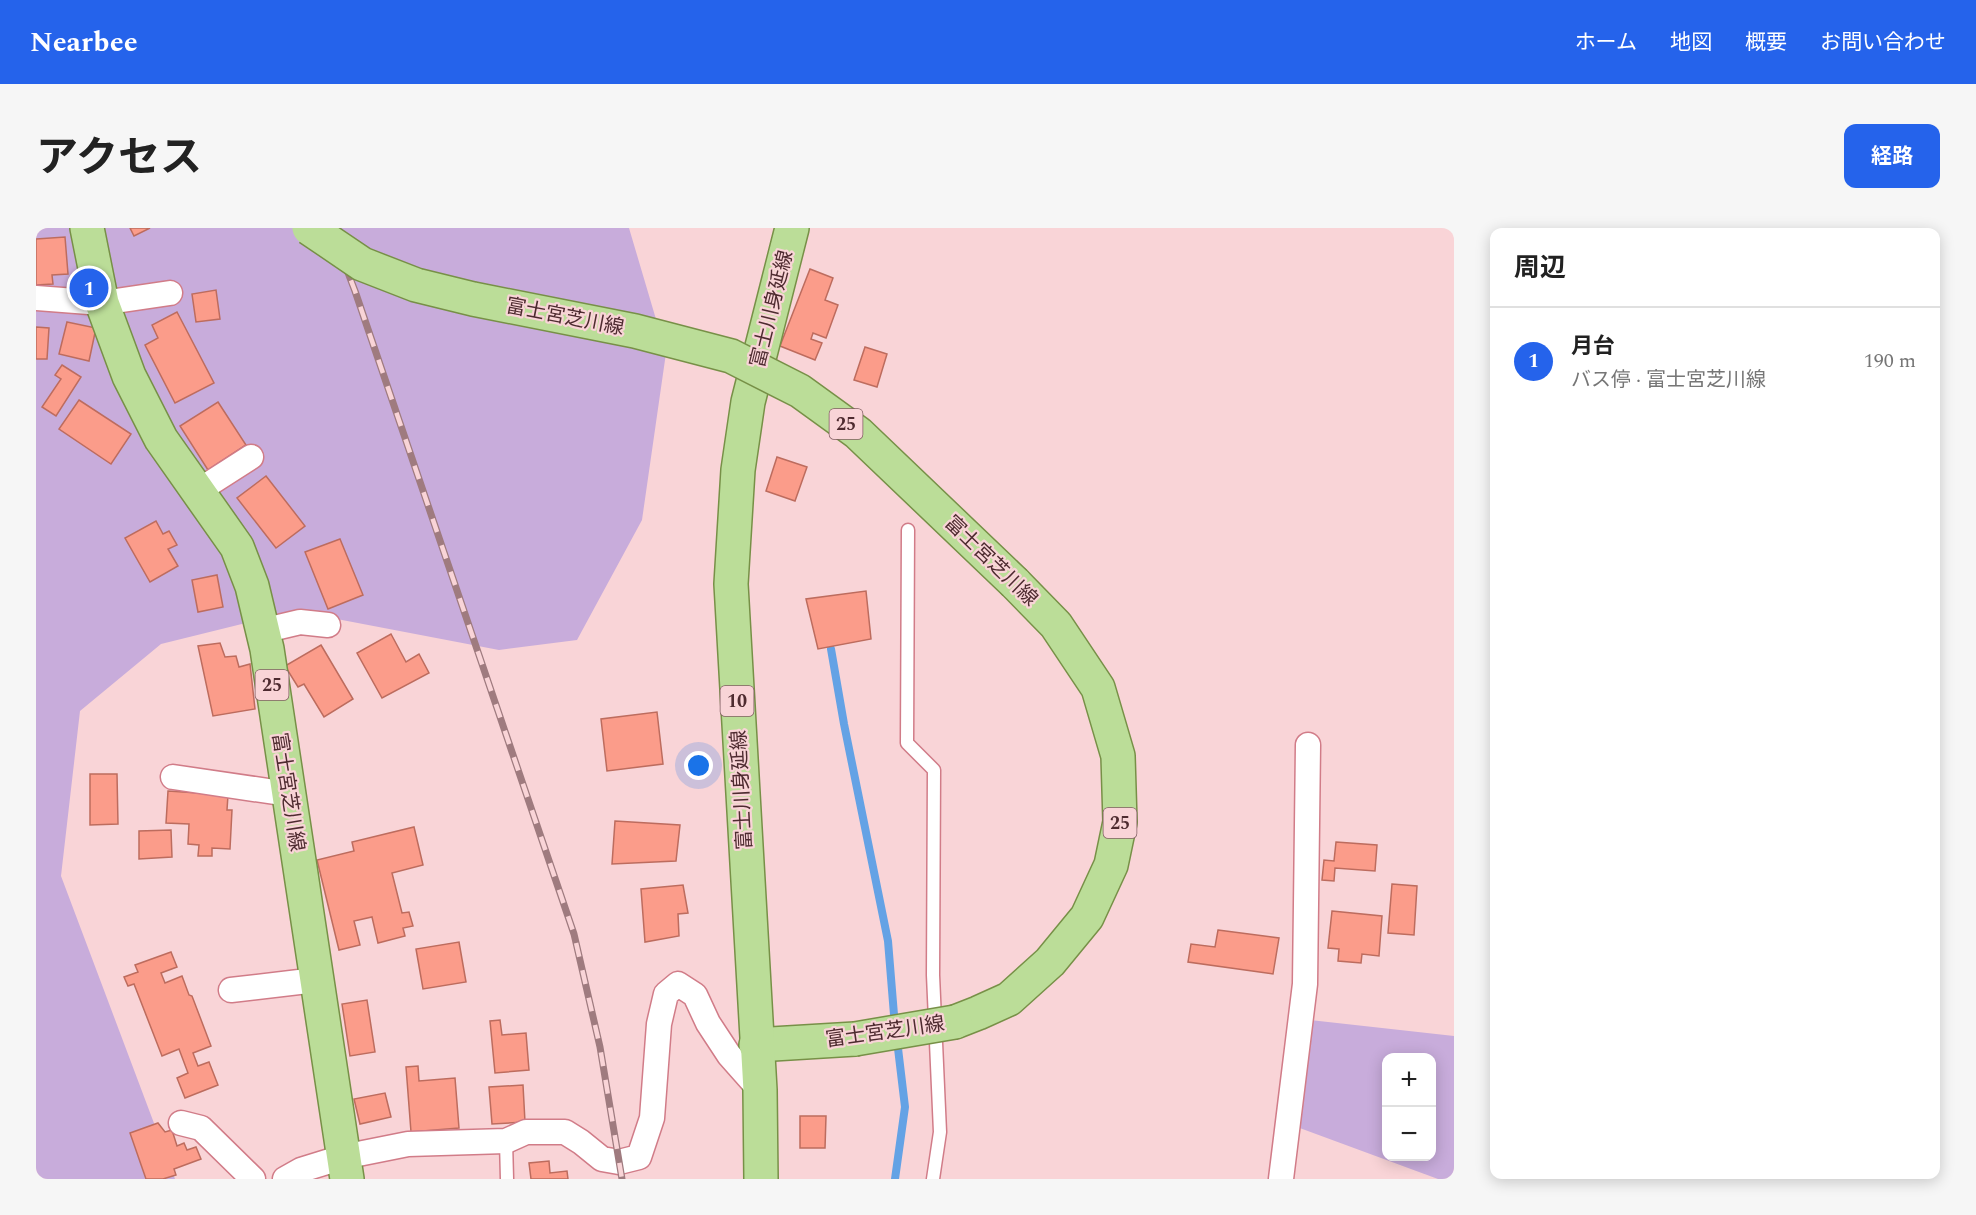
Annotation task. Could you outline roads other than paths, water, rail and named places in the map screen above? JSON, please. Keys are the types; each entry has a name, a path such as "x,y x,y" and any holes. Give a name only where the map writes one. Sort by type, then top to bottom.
{"main road":[{"name":"富士宮芝川線","path":"87,228 102,303 129,376 161,439 237,547 252,586 262,631 345,1168"},
{"name":"富士宮芝川線","path":"309,228 362,264 416,285 473,299 635,331 731,356 800,391 858,433 1015,583 1056,625 1098,688 1118,756 1120,822 1111,864 1087,917 1050,962 1009,999 955,1022 855,1039 756,1045"},
{"name":"富士川身延線","path":"761,1179 759,1090 731,584 738,470 748,402 792,228"}],"street":[{"path":"36,298 102,303 170,293"},
{"path":"198,491 251,457"},
{"path":"262,631 300,622 328,625"},
{"path":"1281,1179 1305,984 1308,745"},
{"path":"173,777 288,794"},
{"path":"231,990 316,980"},
{"path":"285,1179 301,1170 345,1168 408,1144 506,1141 526,1132 565,1132 602,1159 619,1162 639,1157 652,1118 659,1024 666,994 678,984 696,995 708,1023 729,1055 759,1090"},
{"path":"181,1123 201,1128 253,1179"}],"lane":[{"path":"908,530 907,743 934,770 933,975 940,1132 933,1179"},
{"path":"506,1141 507,1179"}],"waterway":[{"path":"831,649 888,941 895,1027"},
{"path":"895,1179 905,1107 897,1040"}],"railway":[{"path":"331,228 355,291 574,934 600,1047 622,1179"}],"place":[{"name":"月台","path":"89,288"}]}
